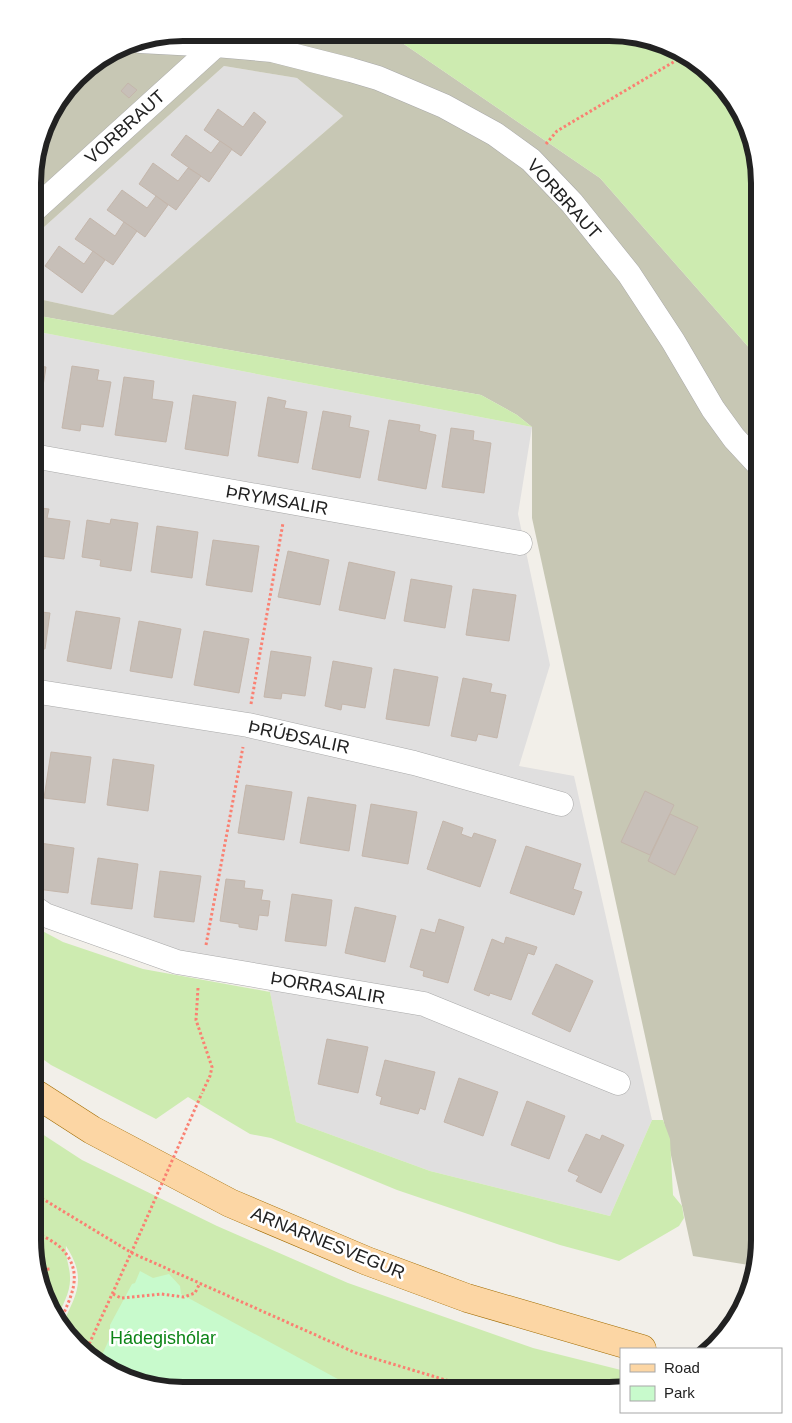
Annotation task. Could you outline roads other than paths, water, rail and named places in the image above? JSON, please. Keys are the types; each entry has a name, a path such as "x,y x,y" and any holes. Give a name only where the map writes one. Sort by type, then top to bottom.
{"main road":[{"name":"ARNARNESVEGUR","path":"41,1097 92,1130 230,1203 367,1261 468,1298 639,1348"}],"street":[{"name":"VORBRAUT","path":"164,42 272,50 378,78 444,106 495,134 532,160 572,202 629,274 713,409 734,438 751,456"},
{"name":"VORBRAUT","path":"41,204 216,45"},
{"name":"ÞRYMSALIR","path":"41,457 520,543"},
{"name":"ÞRÚÐSALIR","path":"41,692 248,726 414,763 561,804"},
{"name":"ÞORRASALIR","path":"41,912 177,962 424,1004 618,1083"}],"park label":[{"name":"Hádegishólar","path":"163,1338"}]}
